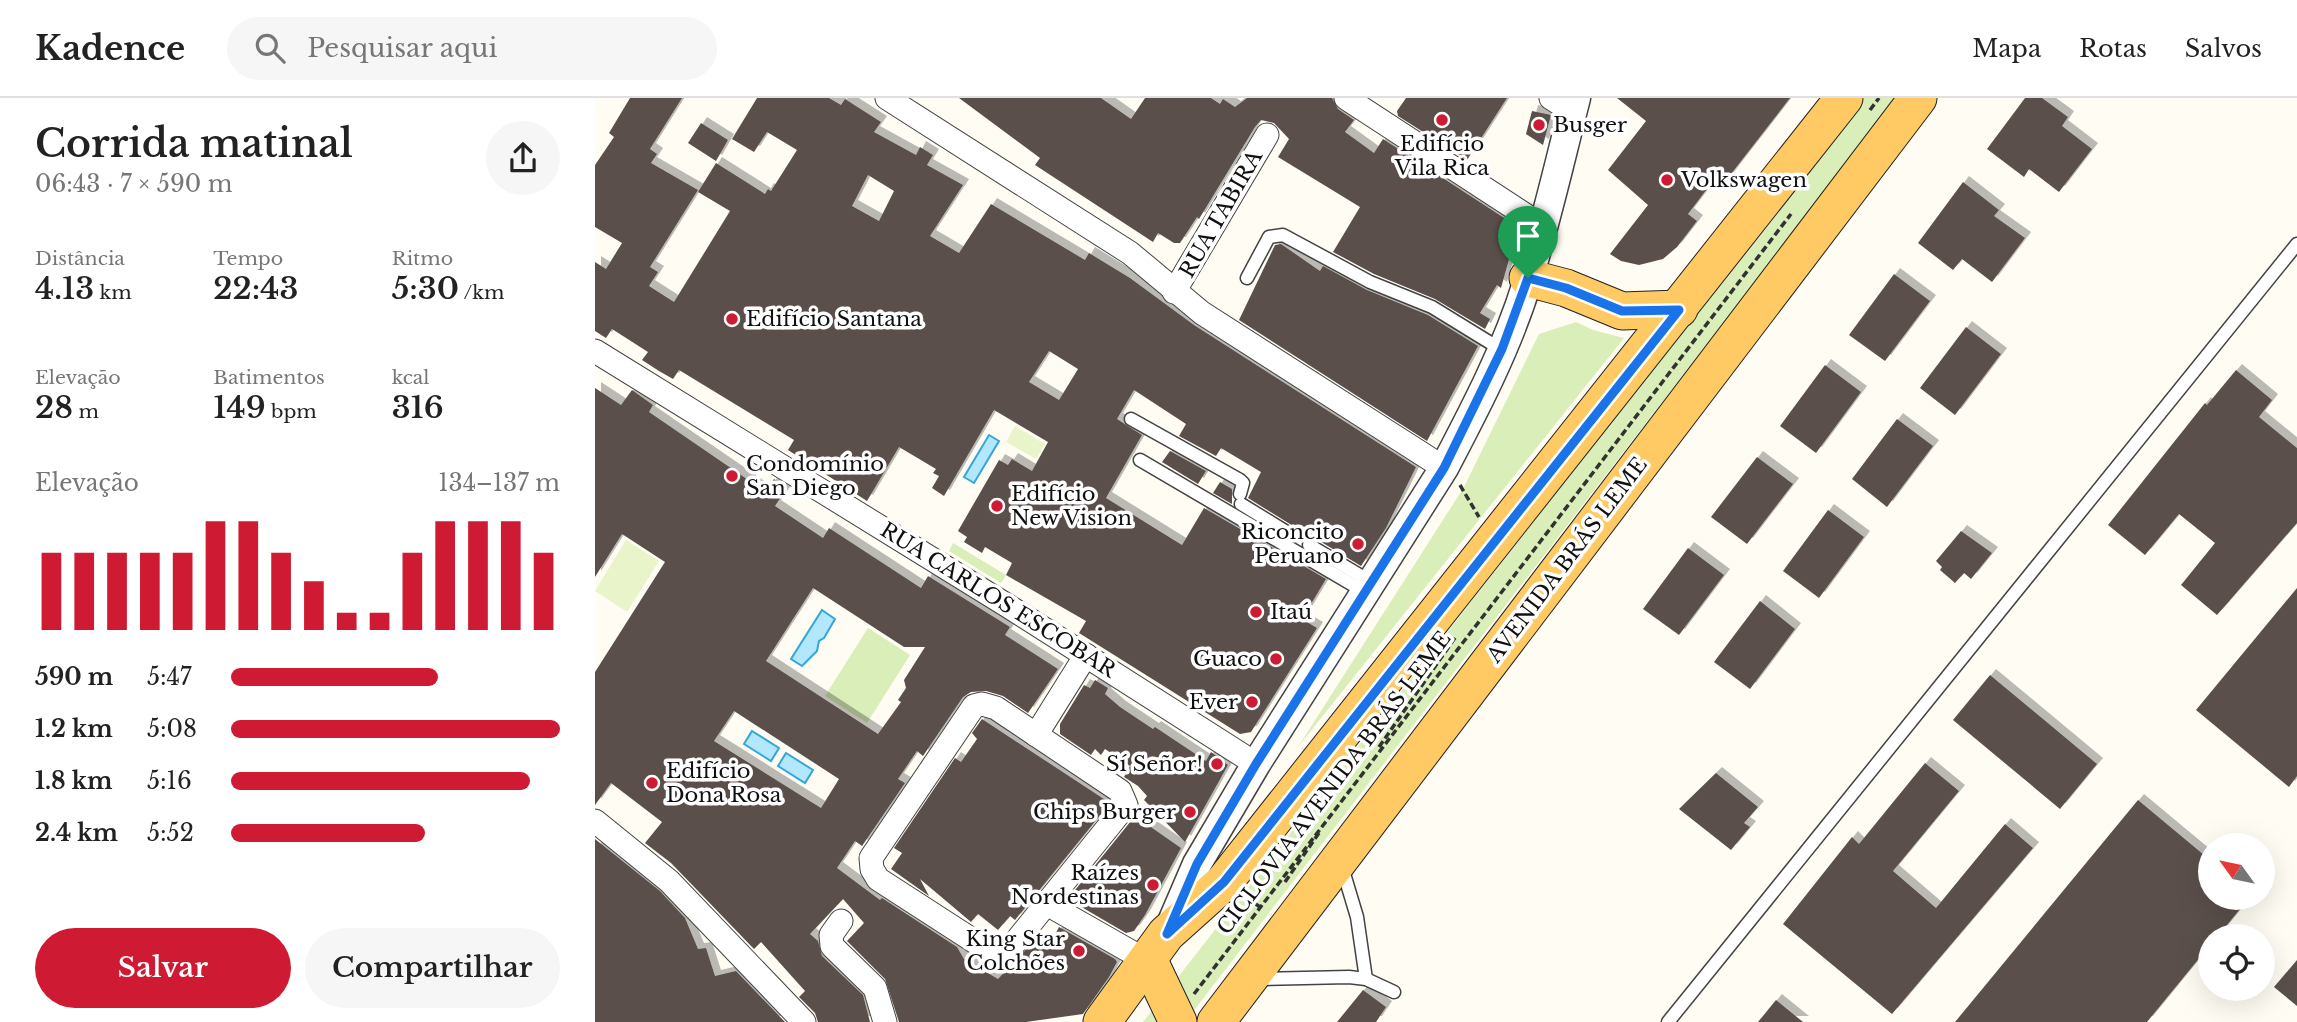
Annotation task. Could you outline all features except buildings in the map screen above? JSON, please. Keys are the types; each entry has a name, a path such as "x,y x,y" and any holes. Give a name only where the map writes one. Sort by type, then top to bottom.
{"main road":[{"name":"AVENIDA BRÁS LEME","path":"1192,1015 1248,979 1918,98"},
{"path":"1102,1022 1154,951 1224,882 1679,310 1854,108"},
{"path":"1528,278 1566,288 1622,311 1679,310"},
{"path":"1154,951 1192,1015"}],"street":[{"path":"887,98 1130,253 1174,292 1444,468"},
{"path":"1346,98 1542,226"},
{"path":"1047,904 1154,951 1197,864 1256,764 1444,468 1502,349 1528,278 1542,226 1567,103"},
{"name":"RUA TABIRA","path":"1174,292 1267,135"},
{"name":"RUA CARLOS ESCOBAR","path":"595,351 1086,655 1256,764"},
{"path":"1036,735 1086,655"},
{"path":"982,704 996,708 1120,791 1126,799 1122,813 1047,904 1009,949 994,954 878,879 871,864 871,858 974,706 982,704"},
{"path":"595,821 669,881 804,1022"},
{"path":"841,921 831,934 832,946 875,988 885,1022"}],"lane":[{"path":"1247,278 1269,237 1283,235 1370,282 1432,307 1502,349"},
{"path":"1668,1022 2297,244"},
{"path":"1131,419 1240,480 1243,483 1240,499 1293,536"},
{"path":"1140,460 1369,587"},
{"path":"1309,545 1369,587"},
{"path":"1339,859 1357,918 1366,979"},
{"path":"1248,979 1366,979 1394,992"}],"path":[{"path":"1854,108 1879,98"},
{"name":"CICLOVIA AVENIDA BRÁS LEME","path":"1192,1015 1349,791 1797,205"},
{"path":"1192,1015 1458,634"}],"green space":[{"path":"1864,98 1896,98 1185,1022 1143,1022"},
{"path":"1576,322 1593,330 1624,338 1298,747 1464,487 1539,334"},
{"path":"1015,426 1045,444 1036,459 1006,442"},
{"path":"626,540 659,561 627,612 595,591"},
{"path":"953,543 1006,575 1001,583 949,551"},
{"path":"868,628 910,655 867,723 825,696"}],"water":[{"path":"989,435 999,441 974,483 964,477"},
{"path":"822,610 835,619 824,638 819,641 817,651 802,666 791,659"},
{"path":"752,731 779,748 771,761 744,744"},
{"path":"786,753 813,770 805,783 778,766"}],"place":[{"name":"Edifício Vila Rica","path":"1442,120"},
{"name":"Busger","path":"1539,125"},
{"name":"Volkswagen","path":"1667,180"},
{"name":"Edifício Santana","path":"732,319"},
{"name":"Condomínio San Diego","path":"732,476"},
{"name":"Edifício New Vision","path":"997,506"},
{"name":"Riconcito Peruano","path":"1358,544"},
{"name":"Itaú","path":"1256,612"},
{"name":"Guaco","path":"1276,659"},
{"name":"Ever","path":"1252,702"},
{"name":"Sí Señor!","path":"1217,764"},
{"name":"Edifício Dona Rosa","path":"652,783"},
{"name":"Chips Burger","path":"1190,812"},
{"name":"Raízes Nordestinas","path":"1153,885"},
{"name":"King Star Colchões","path":"1079,951"}],"route":[{"path":"1528,278 1566,288 1622,311 1679,310 1215,893 1167,934 1197,864 1256,764 1444,468 1502,349 1528,278"}]}
